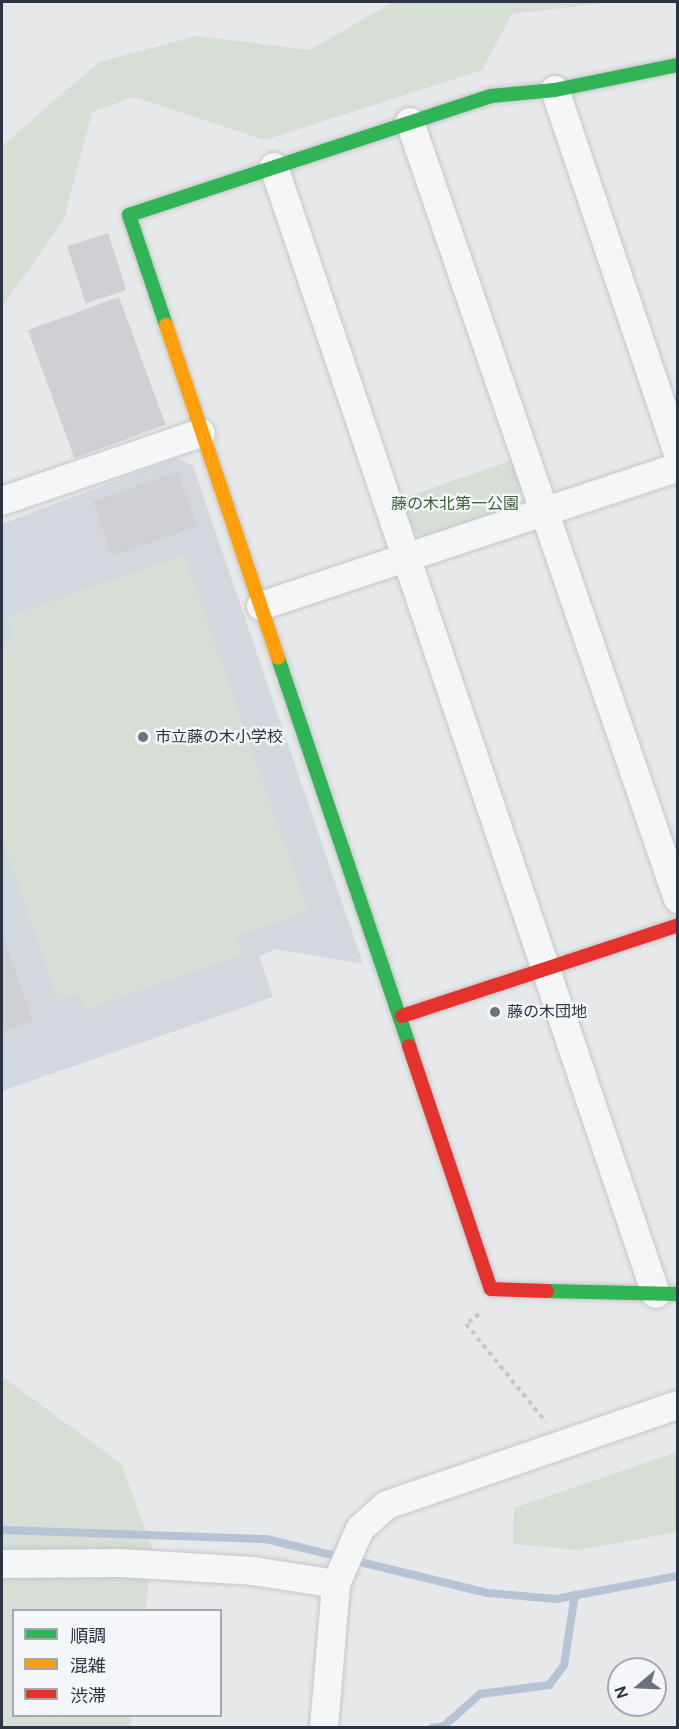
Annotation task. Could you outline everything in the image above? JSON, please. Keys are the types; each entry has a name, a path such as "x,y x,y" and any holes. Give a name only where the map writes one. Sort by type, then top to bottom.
{"street":[{"path":"274,167 405,557 548,969 667,1294 491,1289 406,1044 402,1016 201,433 129,215 274,167 410,122 491,96 555,90 678,65"},
{"path":"555,90 678,454"},
{"path":"410,122 678,899"},
{"path":"2,501 201,433"},
{"path":"261,606 678,467"},
{"path":"402,1016 678,925"},
{"path":"324,1728 337,1581 360,1528 387,1505 678,1405"},
{"path":"2,1564 186,1567 337,1581"}],"path":[{"path":"508,1290 466,1324 553,1430 555,1448"}],"shaded area":[{"name":"市立藤の木小学校","path":"176,458 193,466 363,964 276,949 259,956 273,997 2,1091 2,524"}],"green space":[{"path":"393,2 611,2 512,14 482,70 265,140 134,97 92,112 64,219 2,307 2,146 99,62 197,36 310,50"},
{"name":"藤の木北第一公園","path":"513,460 523,487 512,508 426,538 408,529 398,500"},
{"name":"市立藤の木小学校","path":"184,555 308,911 236,936 242,955 84,1010 78,993 58,1000 2,839 2,643 14,638 7,617"},
{"path":"2,1376 121,1464 153,1550 145,1609 12,1609 12,1717 131,1717 130,1727 2,1727"},
{"path":"677,1452 677,1532 579,1550 513,1544 514,1508"}],"building":[{"path":"108,233 127,290 86,303 67,246"},
{"path":"119,297 166,425 74,458 28,330"},
{"path":"178,472 197,527 112,556 93,501"},
{"path":"2,933 33,1021 2,1032"}],"waterway":[{"path":"2,1530 266,1539 488,1593 556,1599 678,1576"},
{"path":"432,1728 444,1726 480,1694 549,1685 564,1665 575,1595"}],"traffic: fast":[{"path":"166,325 129,215 491,96 555,90 678,65"},
{"path":"278,658 409,1046"},
{"path":"547,1291 678,1294"}],"traffic: slow":[{"path":"166,325 278,658"}],"traffic: jam":[{"path":"402,1016 678,925"},
{"path":"409,1046 491,1289 547,1291"}],"place":[{"name":"市立藤の木小学校","path":"143,737"},
{"name":"藤の木団地","path":"495,1012"}]}
